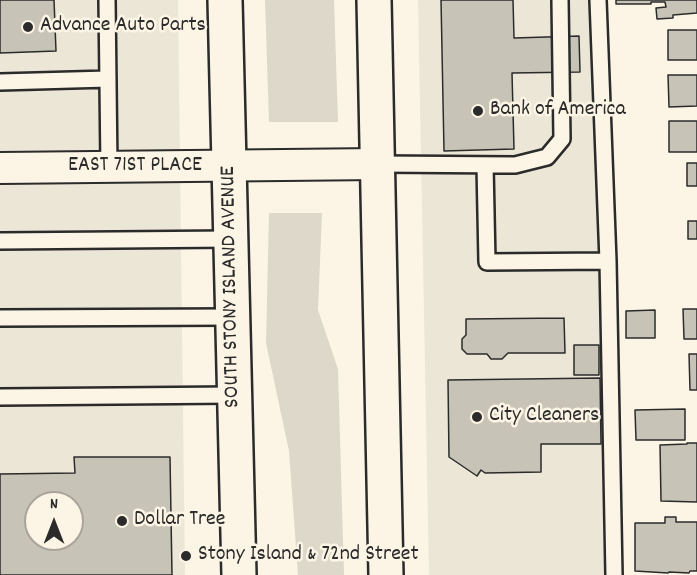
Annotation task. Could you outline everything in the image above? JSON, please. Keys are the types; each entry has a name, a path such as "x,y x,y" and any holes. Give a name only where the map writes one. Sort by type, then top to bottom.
{"highway":[{"name":"SOUTH STONY ISLAND AVENUE","path":"225,0 239,575"},
{"path":"374,0 386,575"}],"street":[{"name":"EAST 71ST PLACE","path":"0,168 378,164"}],"lane":[{"path":"107,0 109,167"},
{"path":"378,164 515,165 547,157 562,139 560,0"},
{"path":"598,0 608,261 614,575"},
{"path":"0,82 108,79"},
{"path":"485,165 487,262 608,261"},
{"path":"0,241 231,239"},
{"path":"0,318 233,317"},
{"path":"0,397 234,395"}],"shaded area":[{"path":"0,0 178,0 185,575 0,575"},
{"path":"265,0 334,0 338,122 269,122"},
{"path":"418,0 598,0 614,575 429,575"},
{"path":"269,213 322,213 318,310 338,369 344,575 298,575 289,451 266,343"}],"building":[{"name":"Advance Auto Parts","path":"0,0 54,0 56,51 0,53"},
{"name":"Bank of America","path":"441,0 513,0 514,38 579,36 580,72 512,73 514,149 444,151"},
{"path":"616,0 697,0 697,13 657,19 656,8 666,7 665,2 616,4"},
{"path":"668,30 697,30 697,60 668,60"},
{"path":"668,75 697,75 697,106 669,107"},
{"path":"669,121 697,121 697,152 669,152"},
{"path":"687,163 697,163 697,186 687,186"},
{"path":"688,221 697,221 697,239 688,239"},
{"path":"683,309 697,309 697,339 684,339"},
{"path":"655,310 655,338 626,338 626,311"},
{"path":"564,318 565,353 508,353 502,359 491,359 487,354 467,354 462,349 462,339 466,335 466,319"},
{"path":"574,345 599,345 599,375 574,375"},
{"path":"689,354 697,354 697,390 690,390"},
{"path":"600,378 601,444 541,444 541,472 485,473 481,470 477,476 449,457 448,380"},
{"path":"685,409 685,440 636,440 635,410"},
{"path":"697,443 697,502 661,501 660,445"},
{"name":"Dollar Tree","path":"74,457 170,457 172,575 0,575 0,474 75,473"},
{"path":"665,517 676,517 676,522 697,522 697,571 668,573 635,571 635,523 665,523"}],"place":[{"name":"Advance Auto Parts","path":"28,27"},
{"name":"Bank of America","path":"478,111"},
{"name":"City Cleaners","path":"477,417"},
{"name":"Dollar Tree","path":"122,521"},
{"name":"Stony Island & 72nd Street","path":"186,556"}]}
